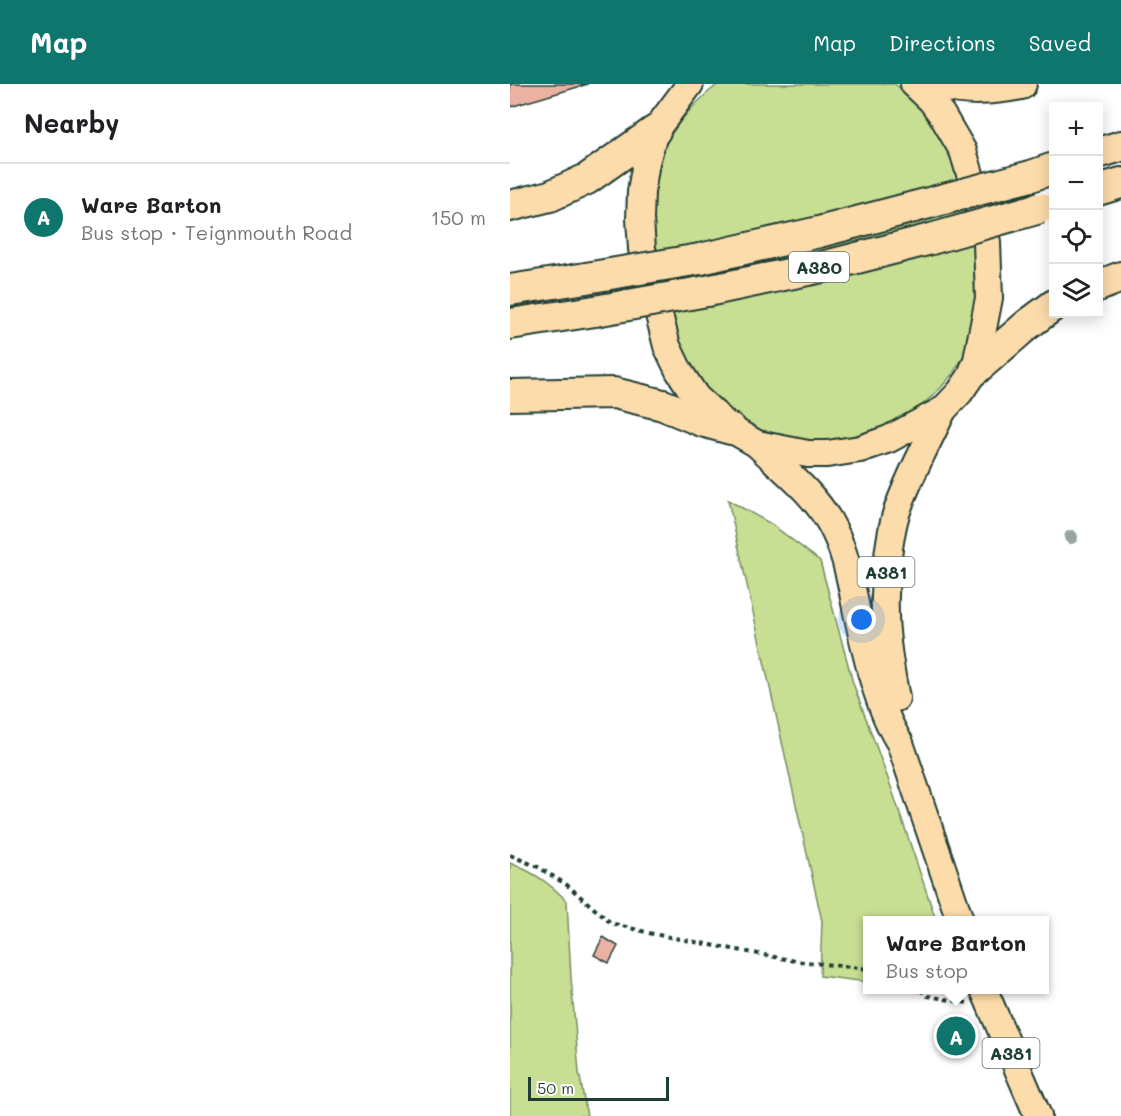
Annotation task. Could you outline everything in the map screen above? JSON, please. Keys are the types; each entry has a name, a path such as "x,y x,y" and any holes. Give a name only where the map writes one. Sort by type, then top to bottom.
{"highway":[{"path":"937,84 990,90 1021,84"},
{"path":"510,206 550,196 587,179 655,131"},
{"path":"1103,151 1121,146"},
{"name":"A380","path":"510,290 700,259 819,232 1042,172"},
{"path":"1103,188 1121,183"},
{"name":"A380","path":"510,324 706,291 822,267 1047,206"},
{"path":"1103,284 1121,277"},
{"path":"975,370 1049,308"},
{"path":"510,395 614,393 663,405 702,421 731,429"}],"main road":[{"path":"689,84 655,131 643,182 640,219 642,249 667,346 679,371 696,397 731,429 757,444 808,454 846,452 890,439 943,410 960,392 975,370 989,305 987,242 963,151 942,115 931,100 914,84"},
{"name":"A381","path":"900,743 900,722 887,655 883,615 886,569 896,513 909,478 943,410"},
{"name":"A381","path":"757,444 800,483 818,504 840,544 848,568 862,638 888,724 900,743 958,916"},
{"name":"A381","path":"987,997 1038,1116"}],"path":[{"path":"510,855 538,867 567,885 611,923 653,934 796,961 863,969"},
{"path":"925,994 970,1004 987,997"}],"green space":[{"path":"718,84 895,84 911,98 935,126 951,157 967,213 978,276 977,308 971,339 965,354 946,382 908,416 880,432 856,439 827,442 785,439 762,432 731,414 712,397 697,380 682,354 668,312 652,240 651,189 656,166 665,144 696,104"},
{"path":"728,500 771,524 820,561 853,683 935,916 863,916 863,981 820,976 822,921"},
{"path":"510,863 541,879 567,901 579,1072 587,1116 510,1116"}],"building":[{"path":"510,84 588,84 510,107"},
{"path":"603,937 618,946 609,963 594,955"}],"place":[{"name":"Ware Barton","path":"956,1036"}]}
